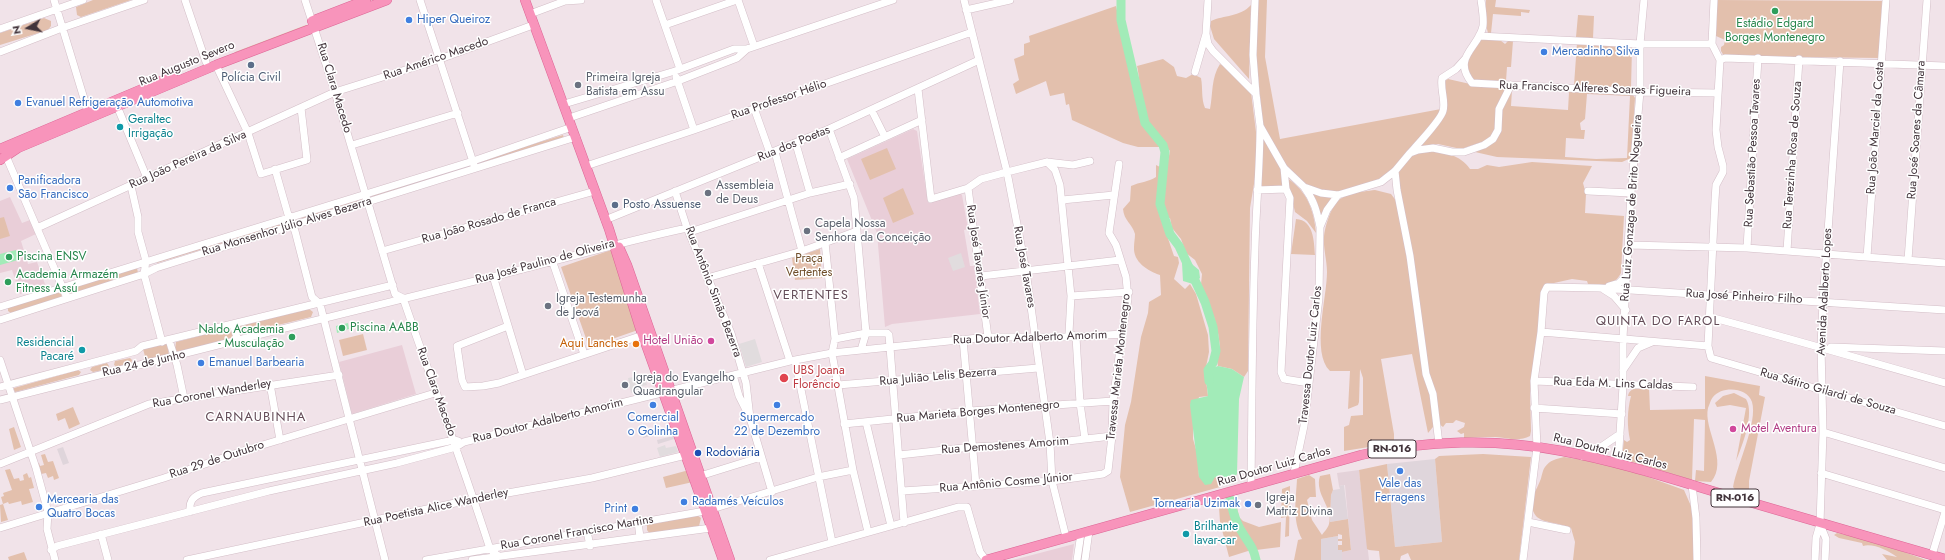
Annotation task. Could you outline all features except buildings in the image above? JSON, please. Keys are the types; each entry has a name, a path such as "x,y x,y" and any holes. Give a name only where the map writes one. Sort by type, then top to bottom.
{"main road":[{"name":"Rua Augusto Severo","path":"3,158 18,148 89,114 206,62 233,55 312,24 366,0"},
{"name":"Rua Augusto Severo","path":"312,24 387,0"},
{"path":"525,0 615,244 643,335 700,476 709,510 711,528 723,560"},
{"name":"Rua Augusto Severo","path":"0,149 89,114 117,106 216,65 233,55"},
{"path":"615,244 626,265 686,455 730,560"},
{"name":"Rua Doutor Luiz Carlos","path":"986,560 1372,452 1438,444 1494,444 1536,447 1618,464 1944,559"}],"street":[{"path":"54,0 89,114"},
{"path":"0,29 83,0"},
{"path":"0,52 62,28 144,0"},
{"path":"185,0 206,62"},
{"name":"Rua Clara Macedo","path":"305,0 336,91 367,202 395,294 403,298 435,393 455,444 490,549"},
{"path":"420,0 475,168"},
{"path":"530,14 565,0 581,0"},
{"path":"656,0 665,25 677,70 678,81 694,130"},
{"path":"665,25 738,0 754,46"},
{"path":"569,118 678,81 738,58 747,49 754,46 893,0"},
{"name":"Rua José Tavares","path":"964,0 1007,172 1026,271 1038,368 1050,443 1052,481 1066,537"},
{"path":"966,10 1010,0"},
{"path":"1195,72 1206,34 1208,0"},
{"path":"1251,486 1252,343 1256,190 1260,164 1260,126 1253,55 1255,0"},
{"name":"Rua Luiz Gonzaga de Brito Nogueira","path":"1618,464 1622,414 1623,338 1626,310 1631,193 1640,92 1640,44 1644,0"},
{"path":"1523,560 1536,447 1534,381 1541,332 1708,346 1716,185 1723,172 1717,138 1720,60 1712,44 1714,0"},
{"name":"Rua João Marciel da Costa","path":"1867,257 1886,0"},
{"name":"Rua José Soares da Câmara","path":"1908,260 1927,0"},
{"path":"1304,187 1320,193 1338,195 1374,185 1395,171 1442,115 1444,108 1441,86 1442,78 1456,69 1465,59 1479,36 1483,26 1482,1"},
{"name":"Rua Américo Macedo","path":"336,91 440,59 533,25"},
{"name":"Rua Professor Hélio","path":"586,166 694,130 972,32"},
{"path":"1206,34 1208,44 1213,51 1256,94"},
{"path":"1479,36 1640,44 1712,44"},
{"path":"564,104 677,70 734,49 747,49"},
{"path":"1720,60 1758,58 1800,59 1945,66"},
{"name":"Rua Sebastião Pessoa Tavares","path":"1747,248 1758,58"},
{"name":"Rua Francisco Alferes Soares Figueira","path":"1465,59 1465,75 1472,82 1640,92 1718,93"},
{"name":"Rua Terezinha Rosa de Souza","path":"1787,251 1800,59"},
{"name":"Rua dos Poetas","path":"605,220 796,144 872,111 979,60"},
{"name":"Avenida Adalberto Lopes","path":"1820,524 1823,432 1821,390 1823,302 1840,61"},
{"path":"698,63 701,72"},
{"path":"216,65 248,133 262,174 307,160 301,108"},
{"path":"1410,153 1433,148 1452,152 1464,152 1484,145 1494,139 1498,130 1499,109 1511,85"},
{"path":"918,89 931,199 968,188 981,179 1047,162 1073,165 1090,160"},
{"name":"Rua João Pereira da Silva","path":"37,228 248,133 336,91"},
{"path":"117,106 147,178"},
{"path":"754,108 773,153 789,200 802,251"},
{"path":"872,111 885,137"},
{"path":"352,145 458,113"},
{"path":"840,158 922,120"},
{"path":"1260,126 1284,168 1304,187 1315,205 1320,227"},
{"name":"Rua Monsenhor Júlio Alves Bezerra","path":"0,320 144,274 156,268 365,195 473,161 572,127"},
{"path":"829,129 854,198 866,334 861,350"},
{"name":"Rua Monsenhor Júlio Alves Bezerra","path":"0,307 146,261 291,221 367,202 576,137"},
{"path":"796,144 810,193"},
{"path":"3,158 37,228 68,298"},
{"path":"1047,162 1058,176 1062,200 1071,296 1069,333 1076,337 1080,403 1085,439"},
{"name":"Travessa Marieta Montenegro","path":"1108,469 1112,436 1113,401 1122,334 1128,309 1128,292 1120,260 1116,245 1109,233 1114,194 1119,175 1119,164"},
{"path":"1284,168 1286,189 1290,198 1281,372 1282,377 1288,380 1310,383"},
{"path":"275,169 312,297 320,304 324,318 385,560"},
{"path":"1395,171 1397,190 1410,256 1426,374 1433,394 1438,444"},
{"name":"Rua José Paulino de Oliveira","path":"403,298 615,244 688,230 810,193 850,184"},
{"path":"131,186 138,217 138,232 146,261 144,274 166,341 177,366 184,398"},
{"name":"Rua José Tavares Júnior","path":"968,188 988,337"},
{"path":"1256,190 1286,189"},
{"path":"1588,190 1631,193"},
{"name":"Rua João Rosado de Franca","path":"382,251 595,191"},
{"name":"Rua Antônio Simão Bezerra","path":"675,191 688,230 731,333 744,373 750,418"},
{"path":"1062,200 1114,194"},
{"path":"1320,227 1327,210 1338,195"},
{"name":"Travessa Doutor Luiz Carlos","path":"1294,473 1304,426 1319,298 1320,227"},
{"path":"707,278 802,251 857,231"},
{"path":"825,242 834,339 832,353 853,470 868,532"},
{"path":"1629,245 1747,248 1945,263"},
{"path":"552,260 584,354"},
{"path":"980,276 1120,260"},
{"path":"758,263 792,360 832,542"},
{"path":"1599,288 1614,286 1627,275"},
{"path":"493,276 523,375"},
{"name":"Rua 24 de Junho","path":"0,387 136,351 142,346 320,304 392,285"},
{"name":"Rua José Pinheiro Filho","path":"1541,332 1545,290 1552,286 1945,310"},
{"path":"1599,288 1614,296 1626,310"},
{"path":"1071,296 1128,292"},
{"name":"Rua 24 de Junho","path":"0,400 88,377 173,358 403,298"},
{"path":"1710,317 1823,347 1861,360 1945,383"},
{"path":"233,324 238,341"},
{"path":"508,326 457,346 464,385 467,387 483,386 523,375 643,335"},
{"path":"834,339 866,334 888,333 904,523"},
{"name":"Rua Doutor Adalberto Amorim","path":"190,512 189,504 195,496 359,459 464,442 792,360 832,353 890,346 988,337 1076,337 1122,334"},
{"path":"963,339 976,485"},
{"path":"1623,370 1638,348 1652,342"},
{"name":"Rua Sátiro Gilardi de Souza","path":"1708,346 1711,358 1945,426"},
{"path":"1823,347 1945,351"},
{"path":"136,351 138,366"},
{"path":"0,360 48,512 47,529 54,560"},
{"path":"85,365 88,377"},
{"name":"Rua Julião Lelis Bezerra","path":"838,385 893,382 1038,368"},
{"name":"Rua Coronel Wanderley","path":"0,464 149,404 270,384 339,375"},
{"name":"Rua Antônio Simão Bezerra","path":"733,375 739,396 750,418 772,492"},
{"name":"Rua Eda M. Lins Caldas","path":"1534,381 1623,386 1693,387"},
{"path":"270,384 280,440"},
{"name":"Rua 29 de Outubro","path":"0,528 48,512 164,478 350,418 435,393"},
{"name":"Rua Marieta Borges Montenegro","path":"844,424 970,411 1113,401"},
{"path":"1534,408 1622,414"},
{"path":"866,422 891,526"},
{"path":"1823,432 1945,468"},
{"path":"1582,456 1601,447 1620,434"},
{"name":"Rua Demostenes Amorim","path":"899,455 972,447 1050,443 1112,436"},
{"name":"Rua Doutor Adalberto Amorim","path":"52,550 57,546 100,534 269,491 397,463 455,444"},
{"path":"395,452 397,463"},
{"name":"Rua Poetista Alice Wanderley","path":"187,560 474,499 592,478 686,455"},
{"path":"700,476 761,457"},
{"name":"Rua Antônio Cosme Júnior","path":"902,491 1052,481 1103,474 1108,469"},
{"path":"818,477 853,470"},
{"path":"1821,473 1945,511 1932,556"},
{"name":"Rua Coronel Francisco Martins","path":"426,560 587,530 709,510 818,477"},
{"path":"266,479 269,491"},
{"path":"1692,485 1696,518 1697,560"},
{"path":"770,560 958,507 967,507 980,552 986,560"},
{"path":"638,522 640,537"},
{"path":"1528,522 1567,530"},
{"path":"1815,560 1816,538 1820,524"},
{"path":"1820,524 1826,539 1825,560"},
{"name":"Rua Coronel Francisco Martins","path":"472,560 498,556 508,557 711,528"},
{"path":"587,530 590,546"},
{"path":"1077,560 1085,532"},
{"path":"1085,532 1085,560"},
{"path":"100,534 108,560"},
{"path":"507,546 508,557"},
{"path":"490,549 498,556"}],"shaded area":[{"path":"913,129 917,131 928,203 960,193 962,195 968,229 964,230 970,266 974,266 980,314 892,324 885,327 877,233 847,159"},
{"path":"10,197 22,223 30,220 36,234 21,241 28,264 37,262 46,287 20,294 12,270 0,273 0,201"},
{"name":"Piscina ENSV","path":"16,250 18,260 0,265 0,254"},
{"path":"961,253 965,267 953,271 948,258"},
{"path":"1187,260 1199,270 1200,278 1193,284 1183,281 1182,263"},
{"name":"Piscina AABB","path":"348,323 349,329 337,333 336,326"},
{"path":"755,339 762,362 746,367 739,344"},
{"path":"402,345 416,394 352,414 339,362"},
{"path":"1218,366 1232,369 1244,377 1239,399 1237,474 1232,481 1226,483 1215,477 1211,484 1205,485 1199,477 1190,405 1191,400 1208,396 1205,371"},
{"path":"634,377 635,380 645,377 647,385 639,387 640,391 631,393 628,378"},
{"path":"671,426 672,430 643,438 642,433"},
{"path":"673,436 674,439 658,444 657,440"},
{"path":"665,445 666,448 676,446 678,452 660,457 657,448"},
{"path":"63,447 69,463 63,465 57,449"},
{"path":"1435,459 1442,542 1395,547 1387,464"},
{"path":"1359,470 1369,560 1342,560 1342,552 1351,550 1345,485 1339,486 1337,473"},
{"path":"1344,485 1348,519 1330,522 1331,495 1333,490 1340,489 1339,486"},
{"path":"1338,536 1338,550 1342,550 1342,560 1321,560 1321,539"},
{"path":"1074,544 1072,560 1013,560"}],"green space":[{"path":"93,0 131,0 81,17 77,15 76,7"},
{"path":"1257,0 1267,0 1265,57 1280,139 1441,109 1440,114 1392,172 1376,183 1330,194 1301,182 1285,166 1263,125 1256,57"},
{"path":"1486,0 1496,0 1495,7 1530,10 1529,13 1521,12 1521,16 1493,14 1491,33 1488,33 1485,21"},
{"path":"1717,0 1882,1 1880,58 1724,56 1721,51 1721,47 1724,45 1725,40 1716,36"},
{"path":"1251,5 1249,79 1214,39 1210,26 1211,21 1242,12"},
{"path":"1116,6 1144,125 1160,147 1138,147 1123,143 1072,120 1069,104 1066,105 1064,93 1050,96 1046,81 1016,94 1013,84 1019,80 1014,59 1024,55 1024,44 1030,42 1029,36"},
{"path":"1578,15 1594,16 1593,38 1576,37"},
{"path":"44,18 51,21 51,26 48,30 0,45 0,33"},
{"path":"306,25 308,26 234,53 235,52"},
{"path":"1488,38 1500,40 1505,44 1508,41 1513,41 1511,67 1507,67 1506,81 1475,81 1467,73 1467,60 1481,40"},
{"path":"1577,43 1632,48 1631,88 1574,85"},
{"path":"1163,59 1174,67 1177,76 1186,78 1193,74 1201,78 1205,108 1210,109 1215,75 1220,64 1232,71 1251,92 1258,160 1250,208 1248,371 1244,377 1232,369 1218,366 1217,360 1220,346 1218,333 1214,317 1201,284 1202,274 1195,260 1186,253 1181,239 1172,228 1170,218 1167,219 1164,193 1165,177 1170,151 1153,131 1145,118 1137,66"},
{"path":"1448,79 1479,86 1508,86 1494,133 1485,141 1461,149 1438,144 1417,147 1442,118 1442,90 1445,81"},
{"path":"1512,90 1511,106 1568,110 1569,92 1572,91 1633,95 1635,98 1631,158 1622,162 1497,157 1475,152 1501,127 1502,109","holes":["1587,94 1630,96 1627,158 1596,159 1565,157 1566,138 1584,139 1585,130 1581,130 1580,123 1585,119"]},
{"path":"1261,131 1281,168 1284,186 1261,188"},
{"path":"563,135 564,138 481,163 481,160"},
{"path":"887,148 896,169 870,180 861,159"},
{"path":"1428,150 1446,153 1457,157 1470,169 1478,169 1487,165 1499,167 1532,162 1592,166 1583,183 1586,194 1585,213 1624,216 1621,273 1615,281 1598,285 1588,284 1587,281 1572,279 1545,285 1530,393 1531,431 1530,436 1526,438 1464,438 1464,433 1461,434 1457,431 1464,427 1465,423 1456,420 1453,423 1446,423 1443,427 1439,424 1428,373 1397,177 1401,166 1408,159 1417,153"},
{"path":"470,164 470,167 372,197 371,195"},
{"path":"1156,165 1160,167 1159,212 1174,256 1178,257 1179,263 1174,279 1185,289 1190,284 1196,294 1208,335 1209,352 1205,372 1208,396 1199,397 1193,423 1193,439 1198,456 1199,477 1215,477 1225,482 1220,487 1130,512 1120,477 1125,425 1131,402 1141,337 1148,313 1149,302 1161,295 1160,275 1142,265 1136,257 1134,252 1135,234 1125,216 1123,209 1130,201 1131,186 1156,177"},
{"path":"1287,178 1300,189 1308,202 1316,233 1307,221 1295,212"},
{"path":"903,188 914,214 893,223 883,198"},
{"path":"1375,190 1391,194 1397,202 1435,420 1433,427 1428,433 1412,354 1381,359 1394,434 1394,443 1344,451 1344,427 1349,425 1351,416 1363,415 1363,378 1360,369 1359,402 1358,405 1348,409 1350,371 1330,371 1324,363 1322,351 1321,324 1327,272 1324,236 1326,225 1332,209 1337,201 1347,195"},
{"path":"1311,193 1335,196 1321,218 1317,202"},
{"path":"362,198 362,201 302,219 302,217"},
{"path":"4,217 10,236 0,239 0,218"},
{"path":"1296,219 1302,220 1310,227 1315,255 1291,254"},
{"path":"285,222 286,224 157,263 158,261"},
{"name":"Praça Vertentes","path":"820,249 822,278 795,280 792,258"},
{"path":"611,250 638,330 589,347 561,267"},
{"path":"137,268 138,273 71,294 68,292 69,289"},
{"path":"61,292 62,298 11,313 8,311 8,307"},
{"path":"309,309 313,312 311,317 239,334 238,328 240,326"},
{"path":"230,328 233,335 232,338 178,352 175,349 176,342"},
{"path":"363,334 367,350 343,356 339,340"},
{"path":"167,344 169,355 146,360 143,349"},
{"path":"130,358 132,360 131,363 117,367 114,365 115,361"},
{"path":"107,363 109,366 108,369 93,372 90,370 92,367"},
{"path":"78,370 81,372 79,375 15,392 14,390 14,388"},
{"path":"1705,376 1760,386 1759,395 1765,397 1749,481 1749,491 1746,493 1737,492 1733,487 1750,432 1753,410 1752,402 1749,397 1740,391 1728,390 1717,393 1712,398 1708,408 1707,416 1717,455 1716,474 1711,482 1695,481 1696,470 1704,471 1705,420 1694,419 1692,480 1626,460 1622,456 1624,440 1627,442 1630,440 1628,418 1631,396 1628,396 1633,389 1649,387 1650,410 1705,409"},
{"path":"1734,393 1746,399 1749,413 1747,430 1736,461 1746,408 1730,405 1717,407 1715,403 1723,396"},
{"path":"73,407 80,424 69,429 65,418 58,421 56,414"},
{"path":"14,427 21,447 14,450 9,429"},
{"path":"45,454 48,462 53,461 59,478 54,480 53,476 48,478 46,473 41,474 37,464 39,463 40,466 44,465 41,455"},
{"path":"1483,454 1531,457 1519,560 1411,560 1408,553 1401,556 1400,560 1380,560 1379,551 1367,549 1359,470 1387,464 1395,547 1442,542 1435,459 1439,456"},
{"path":"1564,457 1615,465 1684,490 1694,513 1694,560 1573,560 1575,542 1571,528 1547,522 1539,518 1533,512 1532,507 1534,494 1541,479 1543,470 1551,461"},
{"path":"10,469 14,479 19,478 20,481 24,480 23,475 27,473 29,478 31,477 34,488 29,489 33,502 22,505 21,501 3,504 1,497 4,496 3,493 12,490 5,470"},
{"path":"689,470 693,482 666,488 663,477"},
{"path":"1330,474 1333,490 1331,495 1330,522 1348,519 1351,550 1342,552 1342,550 1338,550 1338,545 1342,545 1342,541 1338,541 1338,539 1342,539 1342,535 1338,534 1338,536 1321,539 1321,560 1294,560 1298,540 1302,539 1296,517 1297,479 1309,475 1315,479 1316,497 1310,497 1307,500 1312,520 1322,535 1327,528 1330,518 1319,483 1320,476"},
{"path":"1290,486 1289,536 1285,537 1286,517 1281,518 1282,489"},
{"path":"1225,500 1228,500 1237,507 1239,517 1243,521 1259,527 1281,522 1280,547 1248,551 1229,557 1220,522 1219,507"},
{"path":"3,504 8,520 1,522 0,505"},
{"path":"697,515 701,518 699,526 650,534 647,530 647,524"},
{"path":"1837,533 1874,541 1926,560 1887,560 1882,554 1897,557 1890,552 1876,547 1867,545 1863,546 1862,543 1839,538 1834,535"},
{"path":"24,552 27,560 9,560 8,557"}],"waterway":[{"path":"1121,0 1121,20 1145,123 1163,145 1165,152 1160,204 1170,234 1179,246 1205,302 1213,327 1216,351 1213,363 1208,370 1209,381"},
{"path":"1230,499 1234,516 1252,548 1256,560"}],"place":[{"name":"Estádio Edgard Borges Montenegro","path":"1775,11"},
{"name":"Hiper Queiroz","path":"409,20"},
{"name":"Mercadinho Silva","path":"1544,52"},
{"name":"Polícia Civil","path":"251,65"},
{"name":"Primeira Igreja Batista em Assu","path":"578,85"},
{"name":"Evanuel Refrigeração Automotiva","path":"18,103"},
{"name":"Geraltec Irrigação","path":"120,127"},
{"name":"Panificadora São Francisco","path":"10,188"},
{"name":"Assembleia de Deus","path":"708,193"},
{"name":"Posto Assuense","path":"615,205"},
{"name":"Capela Nossa Senhora da Conceição","path":"807,231"},
{"name":"Piscina ENSV","path":"9,257"},
{"name":"Academia Armazém Fitness Assú","path":"8,282"},
{"name":"Igreja Testemunha de Jeová","path":"548,306"},
{"name":"Piscina AABB","path":"342,328"},
{"name":"Naldo Academia - Musculação","path":"292,337"},
{"name":"Hotel União","path":"711,341"},
{"name":"Aqui Lanches","path":"636,344"},
{"name":"Residencial Pacaré","path":"82,350"},
{"name":"Emanuel Barbearia","path":"201,363"},
{"name":"UBS Joana Florêncio","path":"784,378"},
{"name":"Igreja do Evangelho Quadrangular","path":"625,385"},
{"name":"Comercial o Golinha","path":"653,405"},
{"name":"Supermercado 22 de Dezembro","path":"777,405"},
{"name":"Motel Aventura","path":"1733,429"},
{"name":"Rodoviária","path":"698,453"},
{"name":"Vale das Ferragens","path":"1400,471"},
{"name":"Radamés Veículos","path":"684,502"},
{"name":"Tornearia Uzimak","path":"1248,504"},
{"name":"Igreja Matriz Divina","path":"1258,505"},
{"name":"Mercearia das Quatro Bocas","path":"39,507"},
{"name":"Print","path":"635,509"},
{"name":"Brilhante lavar-car","path":"1186,534"}],"district":[{"name":"VERTENTES","path":"811,296"},
{"name":"QUINTA DO FAROL","path":"1658,322"},
{"name":"CARNAUBINHA","path":"256,418"}]}
